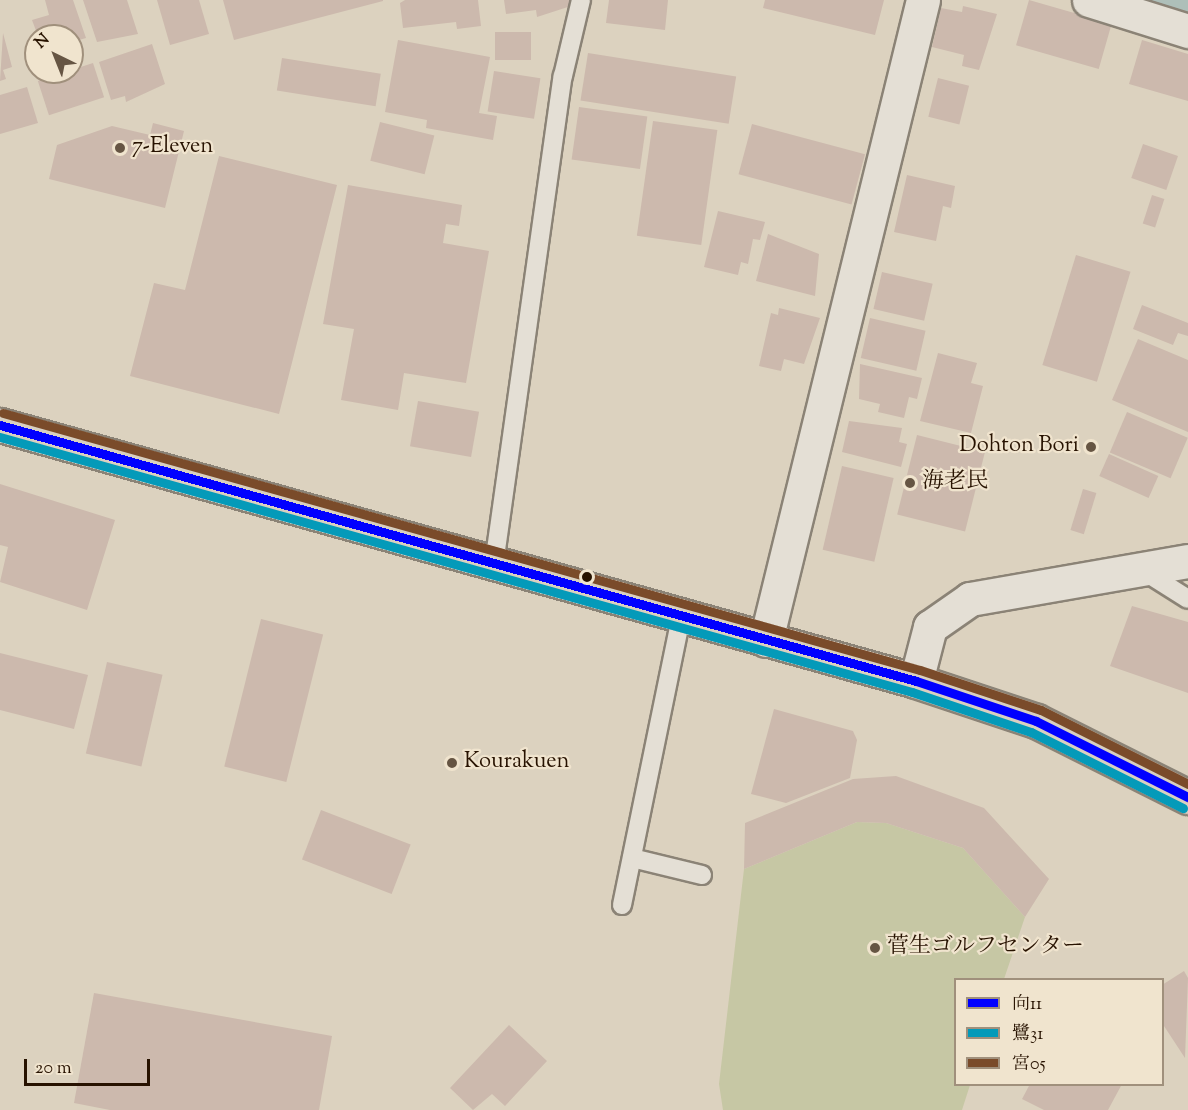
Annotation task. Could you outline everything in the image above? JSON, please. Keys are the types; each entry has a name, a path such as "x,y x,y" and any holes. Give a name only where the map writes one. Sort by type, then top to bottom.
{"main road":[{"path":"0,425 915,681 1036,721 1188,797"}],"street":[{"path":"766,640 923,0"},
{"path":"1089,0 1188,31"},
{"path":"915,681 930,627 970,599 1138,567 1188,561"}],"lane":[{"path":"494,564 563,76 581,0"},
{"path":"1138,567 1188,599"},
{"path":"622,905 681,617"},
{"path":"632,858 702,876"}],"green space":[{"name":"菅生ゴルフセンター","path":"857,822 886,823 963,848 1025,917 1004,978 954,978 954,1086 970,1086 962,1110 723,1110 719,1084 744,869"}],"building":[{"path":"45,0 73,0 81,24 34,24 32,20 49,15"},
{"path":"83,0 127,0 138,34 97,42"},
{"path":"157,0 199,0 209,34 170,45"},
{"path":"223,0 383,0 383,1 234,40"},
{"path":"405,0 478,0 481,26 457,29 456,22 403,28 400,3"},
{"path":"504,0 574,0 574,5 537,17 536,10 506,14"},
{"path":"609,0 668,0 665,30 606,23"},
{"path":"765,0 884,0 875,35 763,8"},
{"path":"1029,0 1112,24 1099,69 1016,45"},
{"path":"963,6 997,14 979,70 962,66 964,55 932,47 941,8 962,12"},
{"path":"495,32 531,32 531,60 495,60"},
{"path":"3,33 12,67 3,70 6,79 0,81"},
{"path":"398,40 490,57 479,113 497,116 493,140 426,128 427,120 385,112"},
{"path":"1142,40 1188,54 1188,101 1129,84"},
{"path":"152,44 165,84 126,102 125,96 111,100 99,62"},
{"path":"588,53 736,76 729,124 580,100"},
{"path":"282,58 381,74 376,106 277,91"},
{"path":"93,63 104,97 49,115 39,84 84,84 84,66"},
{"path":"494,71 540,78 534,119 488,111"},
{"path":"938,78 969,86 959,125 928,117"},
{"path":"27,87 38,123 0,134 0,95"},
{"path":"579,107 647,117 640,169 572,159"},
{"path":"653,121 717,130 701,245 637,236"},
{"path":"380,122 434,136 425,174 370,161"},
{"path":"153,123 184,131 165,208 49,179 57,145 112,126 150,135"},
{"path":"752,124 865,154 852,205 739,174"},
{"path":"1143,144 1178,156 1166,190 1131,178"},
{"path":"219,156 337,185 279,414 130,376 154,283 185,290"},
{"path":"907,175 955,186 951,208 943,206 936,241 894,232"},
{"path":"348,185 462,205 459,226 446,224 443,243 489,251 466,383 404,373 398,410 341,400 354,329 323,324"},
{"path":"1152,195 1164,199 1155,228 1143,224"},
{"path":"718,211 765,222 760,240 753,239 748,264 741,262 738,275 704,267"},
{"path":"768,234 819,254 815,296 756,281"},
{"path":"1076,255 1131,272 1097,382 1042,365"},
{"path":"882,272 933,284 924,321 873,309"},
{"path":"1142,305 1188,323 1188,336 1178,333 1173,345 1133,329"},
{"path":"779,308 820,318 804,364 784,359 781,371 759,366 771,313 778,315"},
{"path":"870,318 926,331 916,371 861,358"},
{"path":"1138,339 1188,360 1188,432 1112,400"},
{"path":"938,353 977,363 971,383 983,386 971,433 920,421"},
{"path":"860,364 922,378 917,399 909,397 904,418 878,412 880,404 859,399"},
{"path":"418,401 479,412 471,457 410,446"},
{"path":"1127,412 1188,438 1171,478 1110,453"},
{"path":"849,421 902,428 899,442 907,444 901,467 842,452"},
{"path":"917,435 985,452 965,531 897,515"},
{"path":"1109,454 1158,476 1149,498 1099,476"},
{"path":"842,466 894,478 874,562 823,550"},
{"path":"0,484 115,520 87,610 0,582 8,547 0,545"},
{"path":"1083,489 1096,493 1084,534 1070,530"},
{"path":"1132,606 1188,622 1188,693 1110,666"},
{"path":"261,619 323,634 286,782 224,766"},
{"path":"0,653 88,675 74,729 0,710"},
{"path":"107,662 163,675 141,766 86,754"},
{"path":"774,709 853,731 857,740 850,778 786,803 751,794"},
{"path":"896,776 984,808 1049,879 1025,917 963,848 886,823 857,822 744,869 745,823 853,779"},
{"path":"321,810 411,844 392,894 302,859"},
{"path":"1184,971 1188,978 1185,1058 1164,1026 1164,984"},
{"path":"94,993 332,1036 319,1110 110,1110 74,1103"},
{"path":"509,1025 547,1061 505,1106 492,1094 473,1110 450,1088"},
{"path":"1029,1086 1121,1086 1108,1110 1044,1110 1022,1099"}],"waterway":[{"path":"1170,0 1188,6"}],"transit line":[{"name":"宮05","path":"3,413 920,670 1041,710 1188,784"},
{"name":"向11","path":"0,425 916,681 1036,721 1188,797"},
{"name":"鷺31","path":"0,437 912,692 1031,732 1183,808"}],"place":[{"name":"7-Eleven","path":"120,148"},
{"name":"Dohton Bori","path":"1091,447"},
{"name":"海老民","path":"910,483"},
{"name":"Kourakuen","path":"452,763"},
{"name":"菅生ゴルフセンター","path":"875,948"}]}
